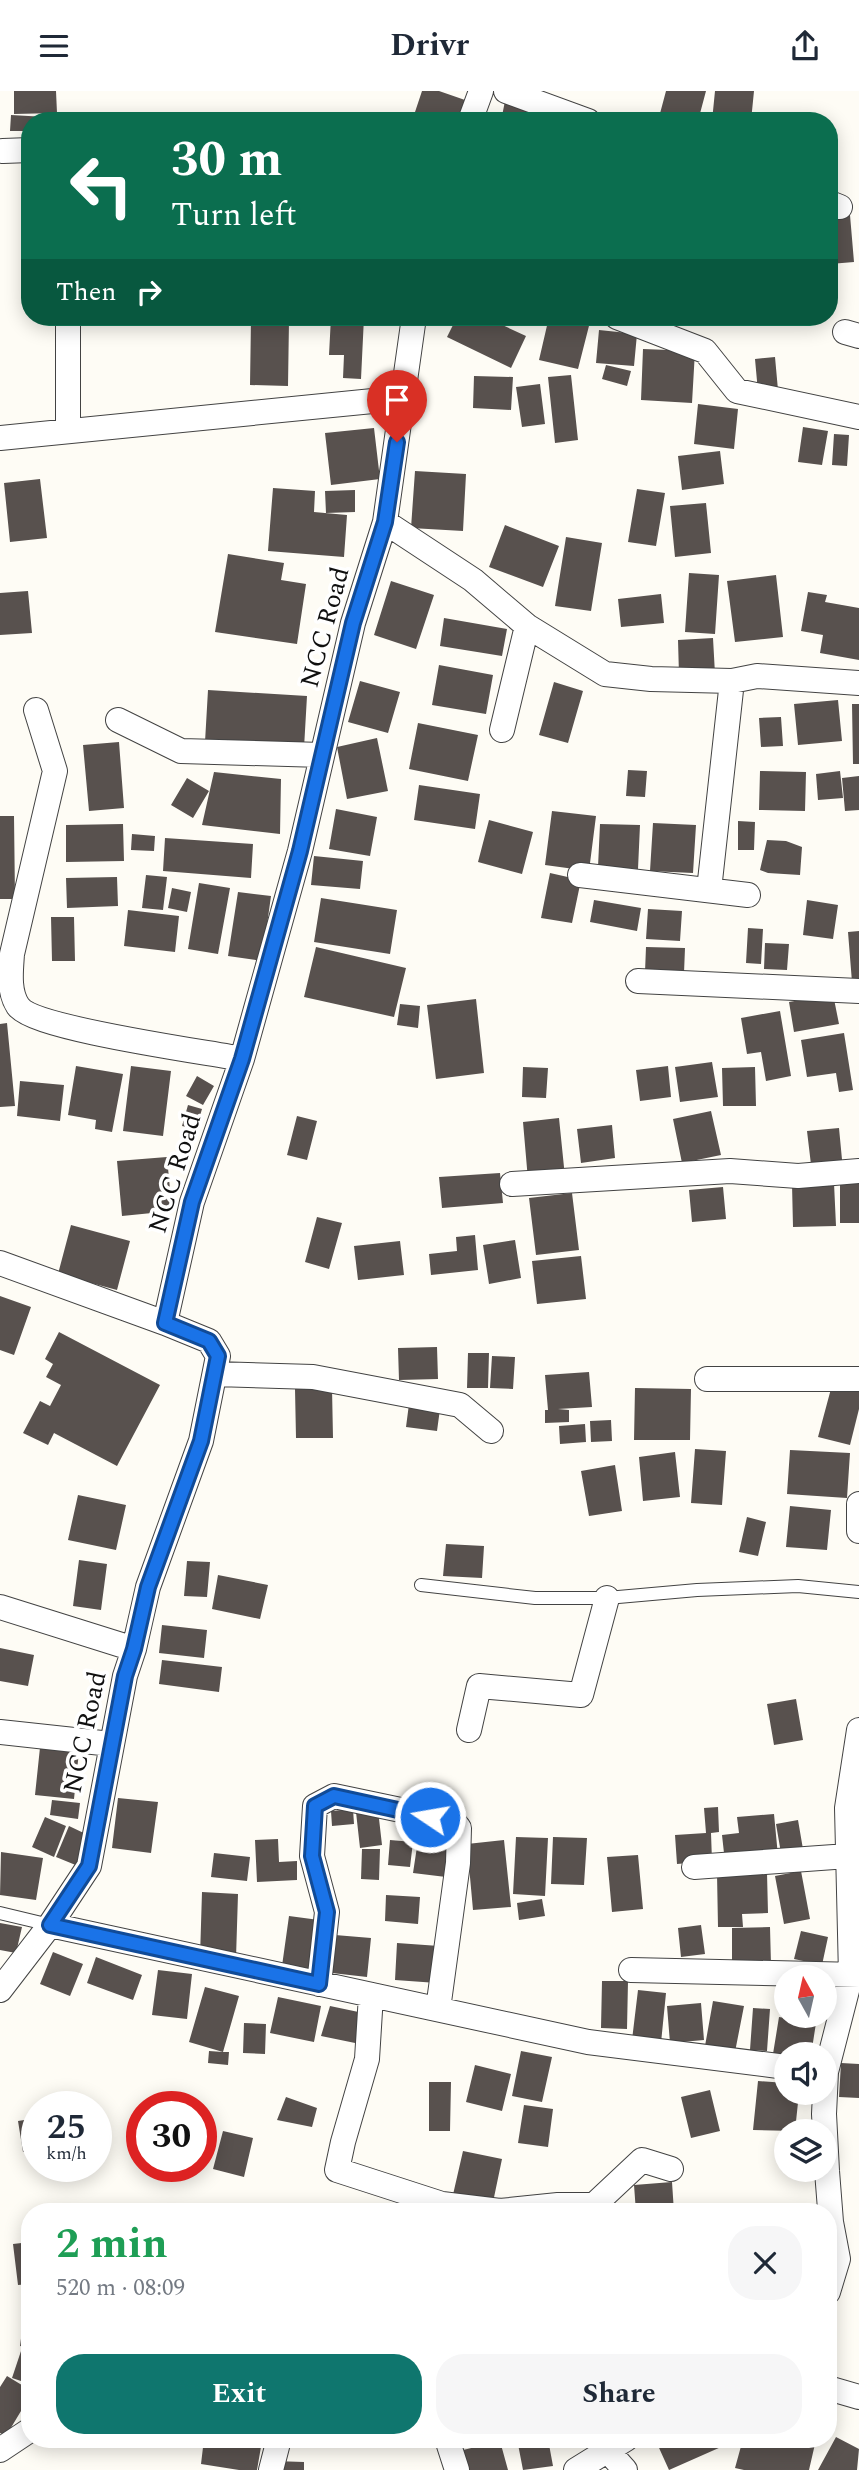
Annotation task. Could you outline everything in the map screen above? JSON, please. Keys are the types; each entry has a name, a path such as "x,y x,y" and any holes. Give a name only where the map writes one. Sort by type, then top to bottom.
{"street":[{"path":"473,112 481,91"},
{"path":"506,91 564,112"},
{"path":"3,151 21,151"},
{"path":"68,326 68,430"},
{"name":"NCC Road","path":"0,1990 50,1925 89,1866 125,1676 148,1587 201,1441 218,1356 209,1341 165,1323 192,1202 242,1059 300,851 353,623 385,522 413,326"},
{"path":"640,326 705,351 737,391 859,417"},
{"path":"0,438 403,398"},
{"path":"385,522 472,580 527,625 605,674 651,679 732,681 757,676 859,683"},
{"path":"502,730 527,625"},
{"path":"709,890 732,681"},
{"path":"36,710 55,771 12,954 11,985 19,1007 36,1018 91,1032 242,1059"},
{"path":"118,720 181,751 322,755"},
{"path":"580,875 748,895"},
{"path":"638,981 859,991"},
{"path":"512,1184 730,1171 799,1176 859,1171"},
{"path":"0,1263 165,1323"},
{"path":"215,1374 313,1377 460,1405 491,1431"},
{"path":"707,1379 859,1379"},
{"path":"859,1504 859,1531"},
{"path":"470,1730 479,1686 581,1695 607,1598"},
{"path":"0,1607 134,1649"},
{"path":"834,2042 855,1975 848,1856 859,1730"},
{"path":"0,1732 111,1744"},
{"path":"319,1984 327,1912 312,1856 315,1806 334,1796 453,1821 459,1828 438,2010"},
{"path":"694,1867 848,1856"},
{"path":"50,1925 587,2042 774,2065"},
{"path":"631,1970 855,1975"},
{"path":"371,1995 367,2059 337,2170 439,2203"},
{"path":"824,2105 830,2203"},
{"path":"596,2203 642,2160 671,2169"},
{"path":"837,2391 859,2397"},
{"path":"0,2450 21,2436"},
{"path":"271,2470 277,2448"},
{"path":"450,2448 457,2470"},
{"path":"576,2470 612,2448"},
{"path":"618,2448 625,2470"}],"lane":[{"path":"421,1585 535,1598 607,1598 697,1590 798,1586 859,1592"},
{"path":"0,1913 50,1925"}],"building":[{"path":"14,91 56,91 57,112 14,114"},
{"path":"422,91 439,91 465,100 462,112 415,112"},
{"path":"666,91 706,91 700,112 660,112"},
{"path":"715,91 754,91 752,112 713,112"},
{"path":"505,101 535,112 503,112"},
{"path":"11,115 21,116 21,131 10,131"},
{"path":"850,215 854,262 838,263 838,216"},
{"path":"251,326 289,326 288,386 250,385"},
{"path":"331,326 364,326 361,379 343,378 344,355 329,355"},
{"path":"452,326 504,326 526,336 511,368 447,337"},
{"path":"547,326 589,326 578,369 539,360"},
{"path":"599,330 637,334 634,366 596,363"},
{"path":"643,349 695,351 692,403 641,400"},
{"path":"775,357 778,390 758,392 755,359"},
{"path":"606,365 631,371 627,386 602,379"},
{"path":"571,375 578,440 555,443 548,377"},
{"path":"474,376 513,377 511,410 473,408"},
{"path":"540,384 545,424 522,427 516,387"},
{"path":"698,404 738,409 734,449 694,444"},
{"path":"803,427 828,431 822,465 798,462"},
{"path":"374,428 380,479 331,485 325,433"},
{"path":"834,434 849,435 847,466 832,465"},
{"path":"720,451 724,484 682,490 678,456"},
{"path":"415,471 466,474 463,531 411,528"},
{"path":"40,479 47,538 10,542 4,483"},
{"path":"273,488 315,491 314,512 347,515 344,557 268,551"},
{"path":"637,489 665,493 656,546 628,542"},
{"path":"355,490 355,512 326,513 325,491"},
{"path":"706,503 711,553 675,557 670,506"},
{"path":"505,525 559,546 543,587 489,567"},
{"path":"566,537 602,543 591,611 555,606"},
{"path":"228,554 284,563 281,580 306,584 297,644 215,632"},
{"path":"689,573 719,575 715,634 685,632"},
{"path":"776,575 783,637 735,642 727,581"},
{"path":"391,581 434,595 416,649 374,635"},
{"path":"28,591 32,633 0,635 0,593"},
{"path":"808,592 827,595 825,602 859,608 859,660 820,653 823,635 801,631"},
{"path":"661,594 664,623 621,627 618,599"},
{"path":"444,618 507,629 502,656 440,646"},
{"path":"713,638 715,674 679,675 678,640"},
{"path":"439,665 493,675 486,714 432,705"},
{"path":"360,681 400,692 388,733 348,722"},
{"path":"554,682 583,691 568,743 539,735"},
{"path":"208,690 307,696 304,748 205,742"},
{"path":"838,700 842,741 798,745 794,704"},
{"path":"852,704 859,704 859,764 853,764"},
{"path":"781,717 783,746 761,747 759,718"},
{"path":"418,723 478,735 468,781 409,769"},
{"path":"377,738 388,791 347,799 337,747"},
{"path":"119,742 124,808 89,811 83,745"},
{"path":"628,770 647,771 645,797 626,796"},
{"path":"760,771 806,772 805,811 759,810"},
{"path":"840,771 843,798 818,800 816,774"},
{"path":"214,772 281,779 280,834 202,825"},
{"path":"859,776 859,810 845,811 842,778"},
{"path":"187,778 209,791 193,818 171,805"},
{"path":"419,785 480,794 475,829 414,820"},
{"path":"336,809 377,817 370,856 329,849"},
{"path":"552,811 596,816 589,871 545,865"},
{"path":"0,816 14,816 15,899 0,899"},
{"path":"489,820 533,832 522,874 478,862"},
{"path":"738,821 755,822 754,850 738,850"},
{"path":"653,823 696,825 693,873 650,871"},
{"path":"123,824 124,861 66,862 66,825"},
{"path":"600,824 640,825 638,869 598,867"},
{"path":"132,834 155,836 154,851 131,850"},
{"path":"165,838 253,844 251,878 163,871"},
{"path":"767,840 786,841 802,847 800,875 760,870"},
{"path":"314,856 363,861 360,889 311,885"},
{"path":"550,873 581,880 572,923 541,918"},
{"path":"146,875 167,877 163,910 142,908"},
{"path":"117,877 118,906 67,908 66,878"},
{"path":"199,883 230,888 218,954 188,949"},
{"path":"172,888 191,892 187,912 168,908"},
{"path":"238,892 271,896 262,961 228,956"},
{"path":"321,898 397,910 390,954 314,942"},
{"path":"594,900 641,908 637,931 590,922"},
{"path":"807,900 838,905 833,939 803,935"},
{"path":"648,909 682,911 680,941 646,939"},
{"path":"128,910 179,916 175,952 124,946"},
{"path":"51,917 74,917 75,961 52,961"},
{"path":"748,928 763,929 761,964 746,963"},
{"path":"859,931 859,981 852,982 848,932"},
{"path":"765,943 789,944 787,970 764,969"},
{"path":"316,947 406,968 394,1017 304,997"},
{"path":"646,947 685,948 684,973 645,972"},
{"path":"833,994 839,1024 794,1032 789,1002"},
{"path":"476,999 484,1073 436,1079 427,1005"},
{"path":"400,1004 420,1006 418,1028 397,1025"},
{"path":"780,1011 791,1076 766,1081 761,1052 747,1054 741,1018"},
{"path":"7,1023 15,1106 0,1107 0,1024"},
{"path":"844,1033 853,1090 839,1092 836,1073 807,1077 801,1040"},
{"path":"712,1062 718,1097 680,1102 675,1067"},
{"path":"76,1066 123,1074 112,1132 95,1129 96,1120 68,1115"},
{"path":"131,1066 171,1071 163,1136 123,1131"},
{"path":"668,1066 671,1097 640,1101 636,1070"},
{"path":"523,1067 548,1068 546,1098 522,1097"},
{"path":"755,1067 756,1106 723,1106 722,1068"},
{"path":"197,1076 214,1086 203,1105 186,1096"},
{"path":"20,1081 64,1085 60,1121 17,1116"},
{"path":"188,1105 202,1109 196,1129 182,1126"},
{"path":"711,1111 721,1155 682,1163 673,1119"},
{"path":"297,1116 317,1121 307,1160 287,1155"},
{"path":"559,1118 565,1177 528,1180 523,1122"},
{"path":"612,1125 615,1158 581,1163 577,1129"},
{"path":"839,1128 843,1170 812,1173 807,1131"},
{"path":"167,1157 172,1211 122,1216 117,1161"},
{"path":"500,1173 503,1203 442,1208 439,1177"},
{"path":"859,1178 859,1223 840,1223 840,1179"},
{"path":"834,1183 836,1226 793,1227 792,1184"},
{"path":"723,1187 726,1219 692,1222 689,1190"},
{"path":"572,1193 579,1250 536,1255 529,1198"},
{"path":"317,1217 342,1223 329,1269 305,1262"},
{"path":"71,1225 130,1241 117,1290 58,1274"},
{"path":"475,1235 478,1270 431,1275 429,1254 457,1251 456,1237"},
{"path":"515,1240 521,1278 489,1284 483,1245"},
{"path":"400,1241 404,1275 358,1280 354,1246"},
{"path":"581,1256 586,1299 537,1304 532,1261"},
{"path":"0,1296 31,1307 14,1355 0,1350"},
{"path":"59,1332 160,1385 117,1466 54,1433 48,1445 23,1433 40,1401 50,1406 61,1385 46,1377 53,1364 45,1359"},
{"path":"437,1347 438,1379 399,1380 398,1348"},
{"path":"468,1353 489,1353 488,1388 467,1388"},
{"path":"492,1356 515,1357 513,1389 490,1388"},
{"path":"589,1372 592,1407 558,1409 569,1410 569,1422 545,1423 545,1410 548,1410 545,1375"},
{"path":"832,1385 859,1392 859,1409 850,1445 818,1437"},
{"path":"332,1388 333,1438 296,1438 295,1389"},
{"path":"635,1388 691,1389 690,1440 634,1440"},
{"path":"409,1404 440,1409 437,1431 406,1427"},
{"path":"611,1420 612,1441 591,1442 590,1421"},
{"path":"585,1424 586,1442 560,1444 559,1426"},
{"path":"695,1449 726,1451 722,1505 691,1503"},
{"path":"790,1450 850,1453 847,1498 787,1494"},
{"path":"675,1452 680,1497 643,1501 639,1457"},
{"path":"615,1465 622,1511 589,1516 581,1471"},
{"path":"78,1495 126,1505 116,1550 68,1540"},
{"path":"790,1506 831,1510 827,1550 786,1547"},
{"path":"747,1517 766,1522 758,1556 739,1552"},
{"path":"446,1544 484,1546 482,1578 443,1576"},
{"path":"79,1560 107,1564 101,1610 73,1606"},
{"path":"187,1561 210,1562 207,1597 184,1596"},
{"path":"218,1575 268,1585 260,1619 212,1609"},
{"path":"162,1625 207,1630 204,1658 159,1653"},
{"path":"0,1648 34,1655 28,1686 0,1681"},
{"path":"162,1660 222,1667 219,1692 159,1684"},
{"path":"796,1699 803,1740 774,1745 767,1704"},
{"path":"41,1738 80,1742 74,1799 35,1795"},
{"path":"118,1798 158,1802 151,1853 112,1848"},
{"path":"52,1800 80,1803 78,1819 50,1815"},
{"path":"718,1807 719,1832 711,1833 712,1861 677,1864 675,1835 706,1833 704,1808"},
{"path":"353,1809 354,1824 332,1826 331,1811"},
{"path":"378,1810 382,1845 360,1848 356,1812"},
{"path":"774,1814 778,1856 725,1862 722,1835 739,1833 737,1817"},
{"path":"45,1817 66,1826 54,1857 32,1847"},
{"path":"798,1820 804,1855 782,1859 776,1824"},
{"path":"69,1826 90,1836 78,1866 56,1857"},
{"path":"420,1827 453,1831 446,1877 413,1873"},
{"path":"516,1837 548,1838 545,1896 513,1894"},
{"path":"553,1837 587,1838 584,1885 551,1884"},
{"path":"278,1839 279,1862 297,1861 297,1880 257,1882 255,1840"},
{"path":"390,1840 413,1842 410,1867 388,1865"},
{"path":"504,1840 511,1907 473,1910 467,1844"},
{"path":"362,1849 380,1849 379,1880 361,1879"},
{"path":"1,1852 43,1858 36,1900 0,1895"},
{"path":"214,1853 250,1857 247,1881 211,1877"},
{"path":"638,1855 643,1909 612,1912 607,1857"},
{"path":"801,1871 810,1919 784,1924 775,1876"},
{"path":"767,1873 768,1913 742,1914 743,1927 718,1927 717,1874"},
{"path":"202,1892 238,1894 236,1958 200,1957"},
{"path":"386,1895 420,1897 418,1924 385,1921"},
{"path":"542,1899 545,1916 519,1920 517,1903"},
{"path":"289,1916 319,1920 312,1971 282,1966"},
{"path":"0,1923 22,1927 16,1953 0,1950"},
{"path":"701,1925 705,1954 681,1957 678,1928"},
{"path":"770,1927 771,1965 732,1966 732,1928"},
{"path":"801,1931 828,1937 822,1965 794,1959"},
{"path":"335,1935 371,1938 367,1977 332,1973"},
{"path":"397,1943 439,1946 437,1983 395,1980"},
{"path":"53,1952 83,1964 70,1996 40,1984"},
{"path":"96,1957 142,1975 133,2000 87,1983"},
{"path":"158,1970 192,1974 187,2019 152,2015"},
{"path":"602,1981 628,1981 627,2029 601,2028"},
{"path":"205,1987 239,1996 223,2052 189,2042"},
{"path":"638,1990 666,1993 661,2043 632,2040"},
{"path":"278,1997 321,2006 314,2042 270,2033"},
{"path":"713,2001 744,2006 735,2052 705,2046"},
{"path":"701,2003 704,2040 670,2043 667,2006"},
{"path":"330,2006 368,2014 360,2044 321,2036"},
{"path":"753,2008 770,2009 767,2051 750,2050"},
{"path":"244,2023 266,2024 265,2054 243,2053"},
{"path":"777,2028 815,2028 813,2042 775,2042"},
{"path":"209,2051 229,2052 228,2065 208,2063"},
{"path":"521,2051 552,2057 542,2102 512,2096"},
{"path":"841,2063 859,2064 859,2098 839,2097"},
{"path":"475,2065 511,2074 502,2111 466,2102"},
{"path":"758,2081 774,2082 774,2105 798,2105 796,2119 774,2119 774,2130 753,2130"},
{"path":"429,2082 451,2082 450,2131 429,2131"},
{"path":"710,2090 720,2131 691,2138 681,2097"},
{"path":"286,2097 317,2108 312,2127 277,2120"},
{"path":"524,2105 553,2109 548,2147 518,2143"},
{"path":"223,2131 253,2138 244,2177 217,2170 217,2154"},
{"path":"463,2151 502,2159 493,2203 452,2199"},
{"path":"672,2182 673,2203 635,2203 634,2185"},
{"path":"21,2243 21,2285 18,2285 13,2244"},
{"path":"21,2351 21,2381 12,2378"},
{"path":"7,2376 21,2385 21,2411 6,2436 0,2433 0,2387"},
{"path":"837,2438 859,2449 857,2470 818,2470 830,2448 837,2448"},
{"path":"203,2448 261,2448 257,2470 201,2464"},
{"path":"471,2448 502,2448 508,2470 465,2470 459,2451"},
{"path":"519,2448 550,2448 553,2466 523,2470"},
{"path":"659,2448 719,2448 669,2470"},
{"path":"741,2448 814,2448 809,2470 735,2468"},
{"path":"274,2461 304,2462 304,2470 274,2470"}],"route":[{"path":"397,442 385,522 353,623 300,851 242,1059 192,1202 165,1323 209,1341 218,1356 201,1441 148,1587 125,1676 89,1866 50,1925 319,1984 327,1912 312,1856 315,1806 334,1796 430,1817"}]}
